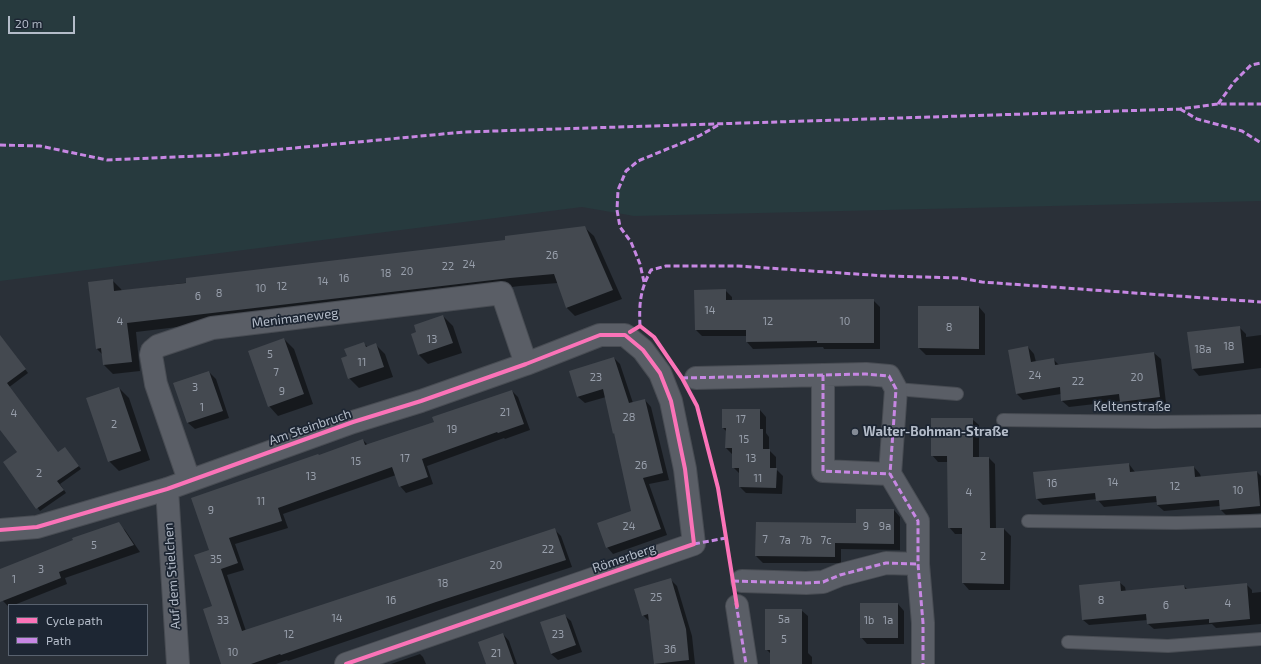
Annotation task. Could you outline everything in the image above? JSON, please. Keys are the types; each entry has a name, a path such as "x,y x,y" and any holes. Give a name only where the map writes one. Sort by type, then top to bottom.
{"street":[{"name":"Menimaneweg","path":"189,480 156,384 151,354 155,348 165,344 212,328 502,293 526,364"},
{"name":"Am Steinbruch","path":"0,530 37,527 167,489 353,422 421,401 526,364 600,335 625,335"},
{"name":"Römerberg","path":"346,664 694,544 685,469 671,401 660,373 643,350 625,335"},
{"path":"696,378 866,374 889,376 896,389 890,474 918,520 918,564 923,623 924,664"},
{"path":"823,375 823,471 890,474"},
{"name":"Auf dem Stielchen","path":"167,489 178,664"},
{"path":"742,581 806,583 823,582 840,575 886,563 918,564"},
{"path":"737,606 746,664"}],"lane":[{"path":"896,389 957,394"},
{"name":"Keltenstraße","path":"1003,420 1154,422 1261,421"},
{"path":"1028,521 1176,523 1261,520"},
{"path":"1068,642 1168,646 1261,639"}],"green space":[{"path":"0,0 1261,0 1261,201 634,216 582,207 0,281"}],"building":[{"path":"585,226 613,290 566,308 554,274 127,323 132,362 103,365 101,348 96,349 88,282 113,279 114,291 186,283 186,278 505,240 505,236"},
{"path":"726,289 726,300 874,299 874,343 817,343 817,341 746,342 746,330 695,330 694,290"},
{"path":"918,306 979,306 979,349 918,348"},
{"path":"443,315 453,343 418,355 411,334 416,332 414,325"},
{"path":"1240,326 1244,363 1192,369 1187,332"},
{"path":"0,335 26,369 7,383 58,452 65,447 79,466 57,481 64,490 36,509 3,462 17,452 0,430"},
{"path":"284,338 304,394 268,407 248,351"},
{"path":"364,342 366,347 376,343 384,367 348,379 341,358 347,356 344,349"},
{"path":"1028,346 1031,362 1054,358 1055,365 1154,352 1160,397 1120,402 1119,394 1061,401 1060,387 1016,394 1008,350"},
{"path":"614,357 629,403 645,399 663,473 643,478 661,529 606,548 597,523 631,511 603,389 577,397 569,371"},
{"path":"209,371 223,411 187,423 173,383"},
{"path":"119,387 141,451 108,462 86,398"},
{"path":"512,390 524,424 422,459 428,477 399,487 392,467 278,508 282,521 229,538 238,563 221,569 242,631 555,528 566,560 436,602 281,655 280,654 251,664 221,664 203,609 212,606 194,555 209,550 191,498 363,439 365,445 434,422 432,417"},
{"path":"722,409 760,409 760,429 763,429 763,449 770,449 770,468 777,468 776,488 739,487 739,468 732,468 732,448 725,448 726,428 722,428"},
{"path":"931,418 973,418 973,457 989,457 990,528 1004,528 1004,584 962,583 962,528 948,528 947,456 931,456"},
{"path":"1129,463 1130,472 1194,466 1195,477 1257,471 1260,506 1220,510 1219,500 1157,505 1156,496 1096,501 1095,493 1036,499 1033,472"},
{"path":"856,509 894,509 894,544 835,543 835,557 755,556 756,522 856,523"},
{"path":"119,522 134,545 59,572 61,578 0,602 0,569 73,540 72,538"},
{"path":"671,578 686,629 689,660 654,664 648,614 642,616 634,589"},
{"path":"1120,581 1121,591 1184,585 1185,589 1247,583 1250,619 1209,623 1209,619 1147,624 1146,614 1082,620 1079,585"},
{"path":"860,603 898,603 898,638 860,638"},
{"path":"765,609 802,609 802,664 770,664 770,650 765,650"},
{"path":"565,614 576,645 551,654 540,622"},
{"path":"503,633 514,664 486,664 478,642"}],"marked path":[{"path":"1218,104 1234,82 1251,65 1261,63"},
{"path":"0,145 40,146 107,160 220,155 464,132 1180,109 1218,104 1261,104"},
{"path":"1180,109 1197,119 1242,131 1261,143"},
{"path":"644,282 640,264 631,242 620,227 617,210 618,190 626,171 638,161 699,136 720,124"},
{"path":"640,326 641,297 647,277 651,270 666,266 738,266 885,276 960,278 982,282 1261,302"},
{"path":"682,378 866,374 889,376 896,389 890,474 918,521 918,564 923,623 923,664"},
{"path":"823,375 823,471 890,474"},
{"path":"694,544 726,538"},
{"path":"733,581 823,582 840,575 886,563 918,564"},
{"path":"736,603 746,664"}],"cycle path":[{"path":"630,332 640,326 654,337 682,378 697,406 718,488 737,606"},
{"path":"0,530 37,527 167,489 353,422 421,401 526,364 600,335 625,335 643,350 660,373 671,401 685,469 694,544 346,664"}],"place":[{"name":"Walter-Bohman-Straße","path":"855,432"}]}
